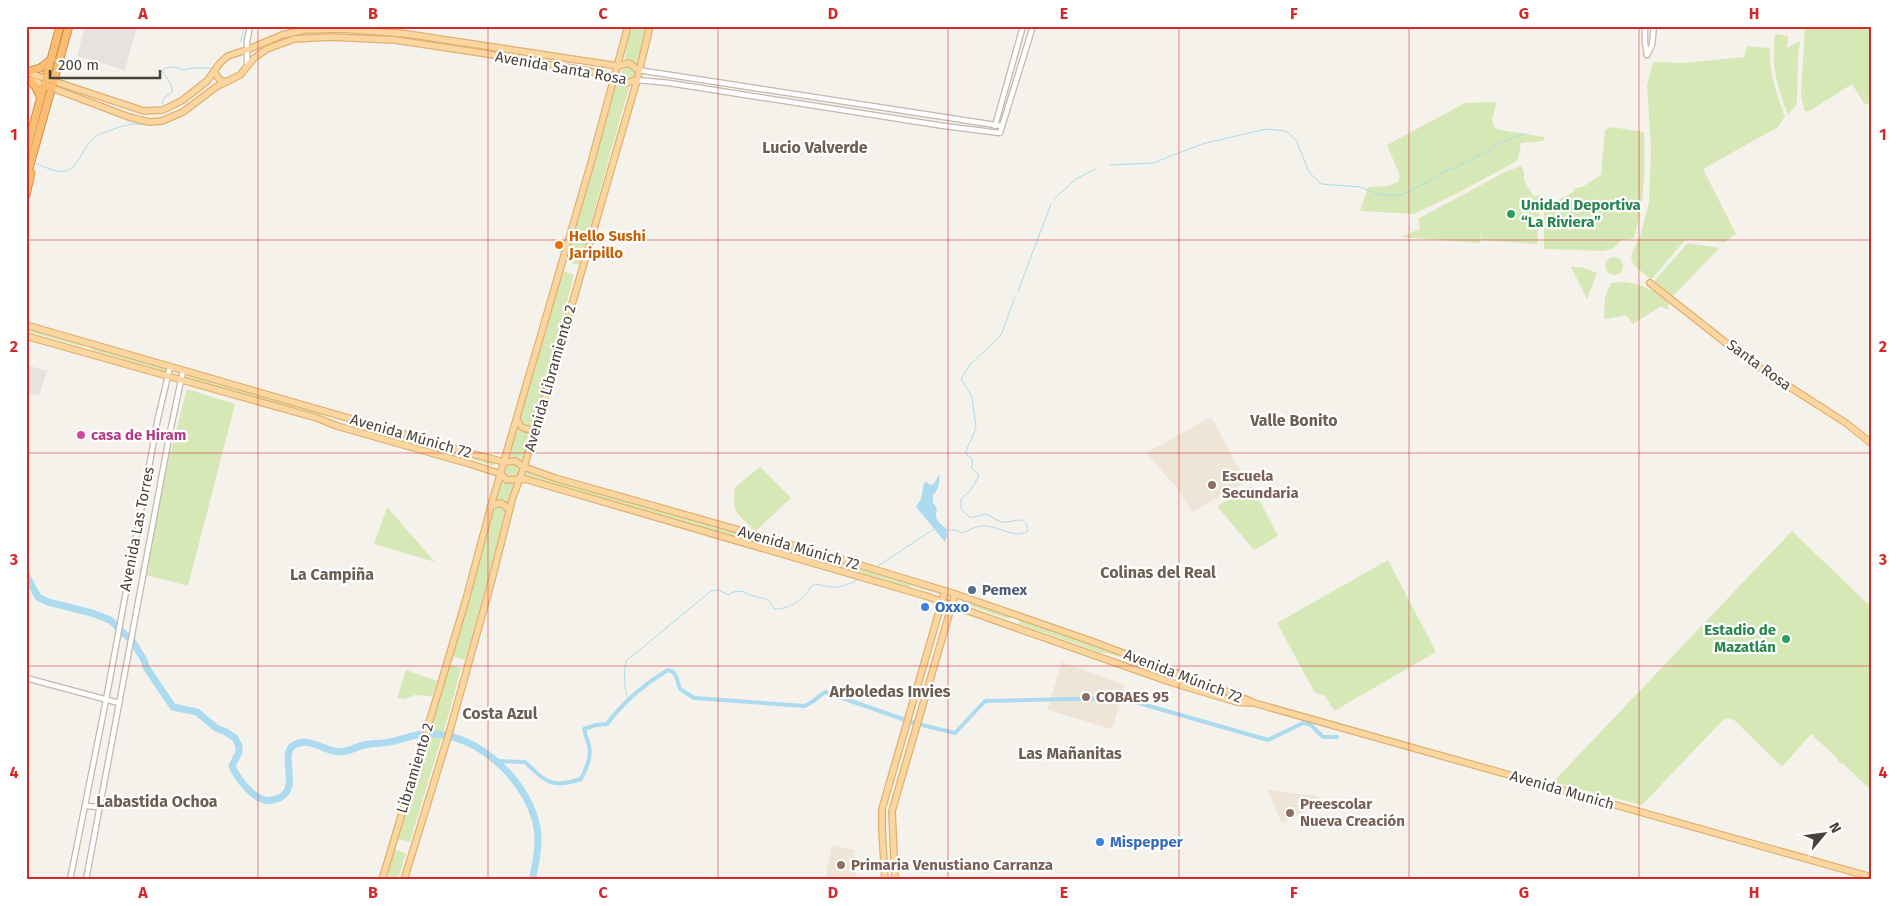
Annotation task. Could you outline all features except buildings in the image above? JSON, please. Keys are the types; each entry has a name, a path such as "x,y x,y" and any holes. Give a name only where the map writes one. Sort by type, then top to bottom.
{"highway":[{"path":"26,179 34,154 60,26"},
{"path":"26,152 41,98 49,84 69,26"},
{"path":"41,98 27,76 52,59"},
{"path":"26,195 32,175 30,165"}],"main road":[{"name":"Avenida Libramiento 2","path":"449,656 466,603 504,462 628,26"},
{"name":"Avenida Libramiento 2","path":"450,730 491,583 509,509 524,467 637,80 650,26"},
{"name":"Avenida Santa Rosa","path":"49,84 144,111 155,111 172,107 183,100 207,81 220,63 228,56 282,34 304,30 342,29 382,29 618,66 629,63 638,70"},
{"name":"Avenida Santa Rosa","path":"27,76 129,116 155,122 168,120 178,115 226,82 240,75 257,55 286,41 315,37 395,40 582,70 615,77 626,83 637,80"},
{"path":"214,72 220,80 226,82"},
{"name":"Santa Rosa","path":"1650,283 1750,361 1846,423 1871,443"},
{"name":"Avenida Múnich 72","path":"26,325 183,372 504,462 515,461 524,467 955,594 1091,641 1254,703"},
{"name":"Avenida Múnich 72","path":"26,336 317,418 337,426 501,474 510,481 520,479 859,576 942,601 1170,682 1236,702 1254,703"},
{"path":"517,420 522,428 530,430 535,428"},
{"path":"492,506 501,503 509,509"},
{"path":"844,572 858,565 859,576"},
{"path":"885,880 882,809 945,591"},
{"path":"894,880 892,811 955,594"},
{"name":"Libramiento 2","path":"382,880 449,656"},
{"path":"1169,671 1170,682"},
{"name":"Avenida Munich","path":"1254,703 1871,877"},
{"name":"Libramiento 2","path":"404,880 450,730"}],"street":[{"path":"247,66 246,50 250,26"},
{"path":"994,133 1023,26"},
{"path":"1002,126 1033,26"},
{"path":"1645,26 1644,43 1646,55 1652,45 1654,26"},
{"name":"Avenida Santa Rosa","path":"637,80 669,83 994,133 1000,133 1002,126 638,70"},
{"name":"Avenida Las Torres","path":"70,880 170,367"},
{"name":"Avenida Las Torres","path":"86,880 183,372"},
{"path":"26,678 119,703"},
{"path":"85,806 99,807"}],"shaded area":[{"path":"85,26 137,26 125,70 77,56"},
{"path":"26,365 47,371 39,395 26,392"},
{"path":"1211,417 1246,482 1192,512 1177,488 1146,453"},
{"name":"COBAES 95","path":"1062,662 1125,685 1112,729 1047,710"},
{"name":"Preescolar Nueva Creación","path":"1267,790 1318,796 1321,803 1282,823"},
{"name":"Primaria Venustiano Carranza","path":"832,845 854,850 856,880 825,880"}],"green space":[{"path":"630,26 646,26 637,64 624,63"},
{"path":"1805,26 1871,26 1871,102 1865,105 1852,84 1808,112 1804,110 1801,93"},
{"path":"1775,34 1788,36 1787,48 1800,41 1797,103 1788,115 1774,66"},
{"path":"1747,46 1770,48 1774,83 1785,116 1778,127 1703,169 1736,234 1725,242 1685,240 1651,280 1633,264 1631,256 1640,236 1649,203 1651,148 1647,85 1653,62 1683,63 1744,57"},
{"path":"628,65 633,67 635,72 633,77 628,79 623,77 621,72 623,67"},
{"path":"617,81 630,84 579,265 565,261"},
{"path":"1497,102 1492,119 1495,129 1544,137 1544,141 1521,143 1518,159 1515,162 1414,214 1360,211 1368,187 1389,186 1398,182 1400,176 1387,145 1465,103"},
{"path":"1612,127 1644,132 1644,186 1634,238 1621,240 1614,248 1604,251 1544,249 1544,211 1546,207 1573,192 1575,188 1582,187 1601,175 1605,130"},
{"path":"1521,166 1524,172 1524,180 1533,196 1541,195 1537,244 1481,240 1481,234 1480,243 1400,237 1420,229 1418,219 1505,172"},
{"path":"1688,243 1719,248 1673,296 1656,284 1655,280"},
{"path":"1614,257 1620,260 1623,266 1620,272 1614,275 1608,272 1605,266 1608,260"},
{"path":"1571,267 1581,267 1597,273 1587,299"},
{"path":"561,270 574,275 535,423 529,427 522,424 519,416"},
{"path":"1622,282 1641,286 1665,297 1670,301 1667,310 1661,306 1633,324 1627,316 1604,318 1605,297 1611,283"},
{"path":"26,326 85,343 83,347 26,331"},
{"path":"90,346 168,368 167,372 92,350"},
{"path":"189,374 336,418 295,409 187,379 186,375"},
{"path":"187,389 235,404 188,586 139,573"},
{"path":"352,421 495,464 493,466 466,457 460,458 355,427 350,425"},
{"path":"517,427 531,432 522,463 508,457"},
{"path":"509,463 515,463 519,470 515,477 509,477 505,473 505,467"},
{"path":"760,467 791,498 756,531 737,513 734,495 735,487"},
{"path":"529,471 942,593 939,594 912,586 904,587 525,477"},
{"path":"502,479 515,484 508,504 504,500 494,500"},
{"path":"1252,486 1278,536 1254,550 1217,506"},
{"path":"502,504 507,511 465,660 452,656 491,510"},
{"path":"387,507 435,562 374,544"},
{"path":"1792,531 1871,607 1871,790 1842,763 1840,764 1836,757 1811,734 1782,767 1734,720 1728,718 1722,721 1642,805 1553,782"},
{"path":"1388,560 1436,652 1334,711 1325,696 1315,693 1277,623"},
{"path":"963,600 1011,617 1009,619 961,603"},
{"path":"1020,620 1034,623 1122,655 1120,657 1102,653 1019,624"},
{"path":"447,664 461,668 410,842 398,839"},
{"path":"406,670 437,681 432,696 415,695 404,699 397,698"},
{"path":"394,850 406,853 398,880 385,880"}],"water":[{"path":"939,474 939,485 933,495 933,502 937,509 937,520 946,528 947,536 945,542 916,507 921,499 924,483 934,484"}],"waterway":[{"path":"241,41 244,26"},
{"path":"164,106 162,103 165,97 172,92 170,83 162,71 165,68 175,67 184,70 211,68"},
{"path":"33,161 50,169 67,170 73,167 91,140 98,135 131,124 146,124"},
{"path":"1110,165 1153,163 1202,144 1266,129 1286,131 1296,140 1309,172 1321,184 1360,187 1381,195 1401,195 1446,170 1454,168 1492,149 1498,143 1524,134"},
{"path":"1054,199 1076,179 1095,169"},
{"path":"1018,291 1051,204"},
{"path":"945,530 956,530 962,533 982,526 1018,534 1028,531 1027,525 1022,520 1002,522 986,514 970,518 961,509 961,499 969,492 978,478 978,474 971,468 972,460 966,451 976,428 972,397 961,379 969,366 1001,335 1015,297"},
{"path":"878,566 934,529"},
{"path":"26,575 38,597 48,602 92,613 110,620 133,642 146,667 173,707 197,712 216,728 235,738 239,746 239,752 232,766 243,784 260,798 273,800 283,796 288,789 288,753 292,747 299,743 311,743 340,752 364,745 385,743 424,734 452,737 469,743 500,765 524,794 532,810 537,827 538,840 532,880"},
{"path":"629,700 624,675 626,661 711,591 719,590 728,595 737,591 742,592 765,599 770,602 774,609 779,609 796,602 805,595 811,586 838,587 859,579"},
{"path":"496,761 525,762 550,782 563,783 581,779 587,767 590,754 584,729 607,724 635,694 668,670 674,673 680,689 694,698 804,706 825,692 914,723 955,733 985,701 1121,698 1268,740 1303,723 1311,725 1323,737 1337,737"}],"place":[{"name":"Unidad Deportiva “La Riviera”","path":"1511,214"},
{"name":"Hello Sushi Jaripillo","path":"559,245"},
{"name":"casa de Hiram","path":"81,435"},
{"name":"Escuela Secundaria","path":"1212,485"},
{"name":"Pemex","path":"972,590"},
{"name":"Oxxo","path":"925,607"},
{"name":"Estadio de Mazatlán","path":"1786,639"},
{"name":"COBAES 95","path":"1086,697"},
{"name":"Preescolar Nueva Creación","path":"1290,813"},
{"name":"Mispepper","path":"1100,842"},
{"name":"Primaria Venustiano Carranza","path":"841,865"}],"district":[{"name":"Lucio Valverde","path":"815,147"},
{"name":"Valle Bonito","path":"1294,420"},
{"name":"Colinas del Real","path":"1158,572"},
{"name":"La Campiña","path":"332,574"},
{"name":"Arboledas Invies","path":"890,691"},
{"name":"Costa Azul","path":"500,713"},
{"name":"Las Mañanitas","path":"1070,753"},
{"name":"Labastida Ochoa","path":"157,801"}]}
